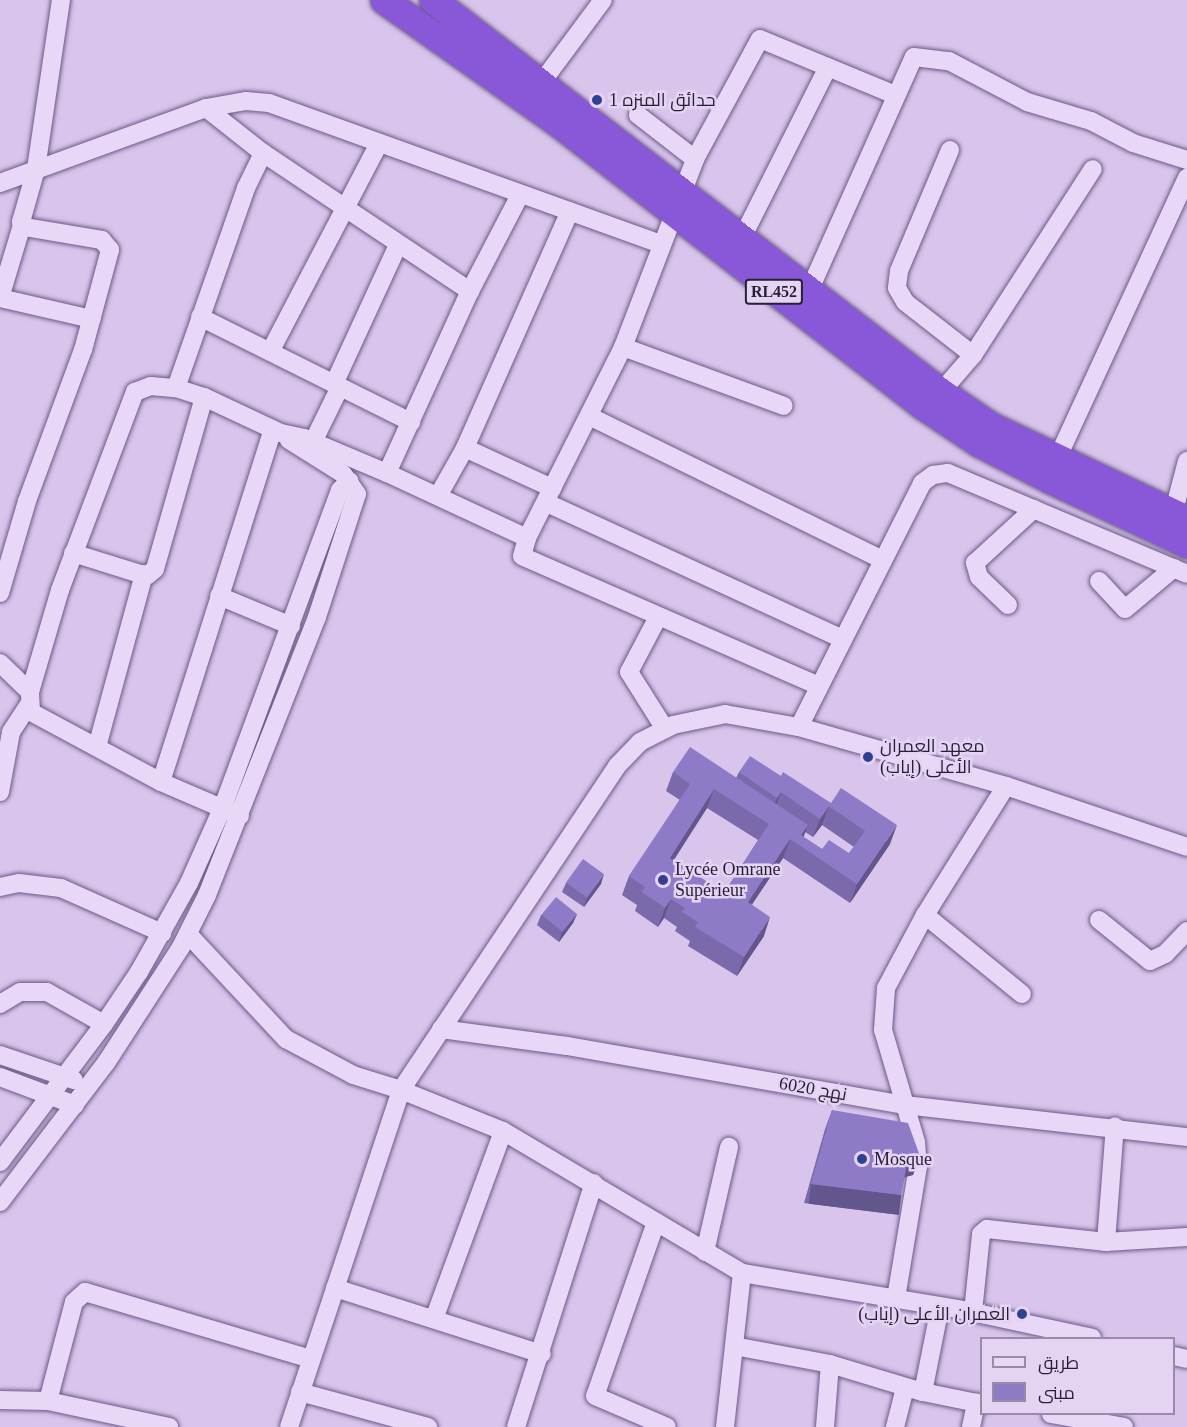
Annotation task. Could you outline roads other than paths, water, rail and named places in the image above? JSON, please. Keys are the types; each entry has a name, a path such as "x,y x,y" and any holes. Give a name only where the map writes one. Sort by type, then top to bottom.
{"highway":[{"name":"RL452","path":"384,0 561,125 678,203 742,238 941,392 991,426 1180,517"},
{"name":"RL452","path":"433,0 542,82 678,203 922,405 979,442 1187,544"}],"street":[{"path":"62,0 36,170 0,298 92,319"},
{"path":"542,82 603,0"},
{"path":"819,686 523,558 527,538 591,417 623,347 695,159 760,39 895,95"},
{"path":"810,289 914,57 935,57 1027,102 1091,121 1133,143 1187,160"},
{"path":"742,238 828,68"},
{"path":"0,183 206,108 246,101 269,103 661,244"},
{"path":"206,108 263,153 470,291"},
{"path":"638,115 695,159"},
{"path":"271,350 379,143"},
{"path":"950,150 899,270 897,288 904,302 973,355"},
{"path":"176,388 246,188 263,153"},
{"path":"941,392 973,355 1093,169"},
{"path":"1057,459 1187,177"},
{"path":"387,473 470,291 520,195"},
{"path":"438,496 465,448 570,211"},
{"path":"0,593 27,501 92,319 110,250 102,240 22,225"},
{"path":"313,442 398,245"},
{"path":"200,317 271,350 337,386 411,422"},
{"path":"623,347 784,406"},
{"path":"0,792 11,732 29,698 73,553 129,401 141,388 176,388 204,398 277,431 313,442 387,473 527,538"},
{"path":"73,553 144,574 155,568 204,398"},
{"path":"591,417 883,560"},
{"path":"0,1202 90,1085 188,934 240,816 317,617 357,494 350,481 277,431"},
{"path":"161,782 219,596 277,431"},
{"path":"465,448 550,495 843,639"},
{"path":"1180,517 1187,460"},
{"path":"799,727 922,483 933,476 948,473 1181,571"},
{"path":"0,1162 48,1095 104,1024 162,933 222,809 340,490 350,481"},
{"path":"1008,605 979,577 975,563 1034,509"},
{"path":"1099,580 1125,609 1181,571"},
{"path":"97,747 144,574"},
{"path":"219,596 291,626"},
{"path":"658,616 629,672 665,729"},
{"path":"0,663 29,698 31,712 161,782 240,816"},
{"path":"290,1427 401,1090 616,766 640,742 665,729 725,714 799,727 1006,786 1187,847"},
{"path":"896,1298 918,1179 916,1142 883,1030 886,988 926,915 1006,786"},
{"path":"0,887 19,883 61,888 162,933"},
{"path":"926,915 1022,994"},
{"path":"1099,920 1150,961 1165,954 1187,931"},
{"path":"188,934 286,1039 353,1075 401,1090 503,1131 742,1273 973,1312 1087,1337"},
{"path":"0,1004 20,992 47,992 104,1024"},
{"name":"نهج 6020","path":"441,1029 567,1046 905,1105 1115,1126 1187,1137"},
{"path":"0,1055 90,1085"},
{"path":"0,1077 75,1105"},
{"path":"1106,1242 1115,1126"},
{"path":"434,1319 503,1131"},
{"path":"705,1252 729,1147"},
{"path":"516,1427 542,1354 594,1183"},
{"path":"656,1222 595,1396 667,1427"},
{"path":"973,1312 983,1231 1106,1242 1187,1237"},
{"path":"725,1427 742,1273"},
{"path":"335,1288 542,1354"},
{"path":"48,1401 74,1302 85,1292 311,1359"},
{"path":"923,1392 940,1307"},
{"path":"734,1346 830,1364 905,1388 979,1404 971,1427"},
{"path":"825,1427 830,1364"},
{"path":"895,1427 905,1388"},
{"path":"300,1392 428,1427"},
{"path":"0,1400 48,1401 169,1427"},
{"path":"1058,1415 1124,1427"}],"place":[{"name":"حدائق المنزه 1","path":"597,100"},
{"name":"معهد العمران الأعلى (إياب)","path":"868,757"},
{"name":"Lycée Omrane Supérieur","path":"663,880"},
{"name":"Mosque","path":"862,1159"},
{"name":"العمران الأعلى (إياب)","path":"1022,1314"}]}
